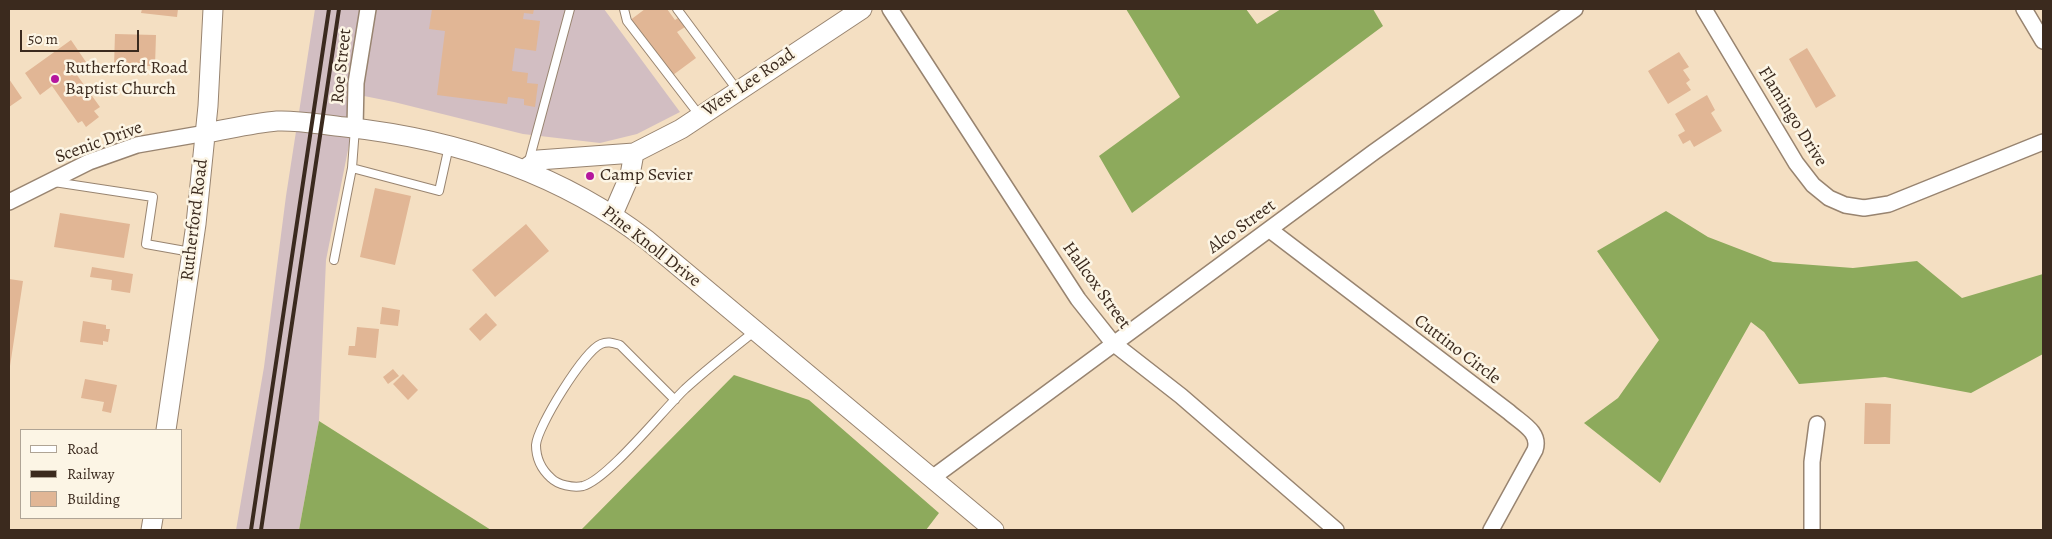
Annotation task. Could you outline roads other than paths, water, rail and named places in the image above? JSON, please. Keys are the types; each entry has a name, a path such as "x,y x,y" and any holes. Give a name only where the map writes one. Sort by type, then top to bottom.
{"street":[{"name":"Rutherford Road","path":"166,429 192,252 206,133 213,9"},
{"name":"Roe Street","path":"355,128 356,84 368,9"},
{"name":"West Lee Road","path":"525,169 538,160 634,153 662,140 862,9"},
{"name":"Hallcox Street","path":"890,9 1078,299 1113,343 1181,396 1336,530"},
{"name":"Alco Street","path":"932,478 1374,152 1575,9"},
{"name":"Flamingo Drive","path":"1704,9 1796,163 1822,194 1845,205 1864,208 1889,204 2043,142"},
{"path":"2024,9 2043,41"},
{"name":"Pine Knoll Drive","path":"206,133 277,121 355,128 449,146 525,169 613,214 994,530"},
{"name":"Scenic Drive","path":"9,202 89,162 137,145 206,133"},
{"path":"613,214 630,175 634,153"},
{"name":"Cuttino Circle","path":"1270,230 1509,412 1535,435 1538,442 1535,450 1491,530"},
{"path":"1812,530 1812,462 1817,424"}],"lane":[{"path":"525,169 531,157 570,9"},
{"path":"624,9 627,20 700,116"},
{"path":"677,9 738,91"},
{"path":"334,260 352,168 355,128"},
{"path":"352,168 439,191 449,146"},
{"path":"50,181 152,196 146,244 192,252"},
{"path":"674,400 620,345 610,342 599,345 573,375 540,431 536,443 537,456 542,470 553,481 567,486 584,486 607,471 674,400 755,331"}],"railway":[{"path":"251,530 329,9"},
{"path":"261,530 339,9"}],"place":[{"name":"Rutherford Road Baptist Church","path":"55,79"},
{"name":"Camp Sevier","path":"590,176"}]}
